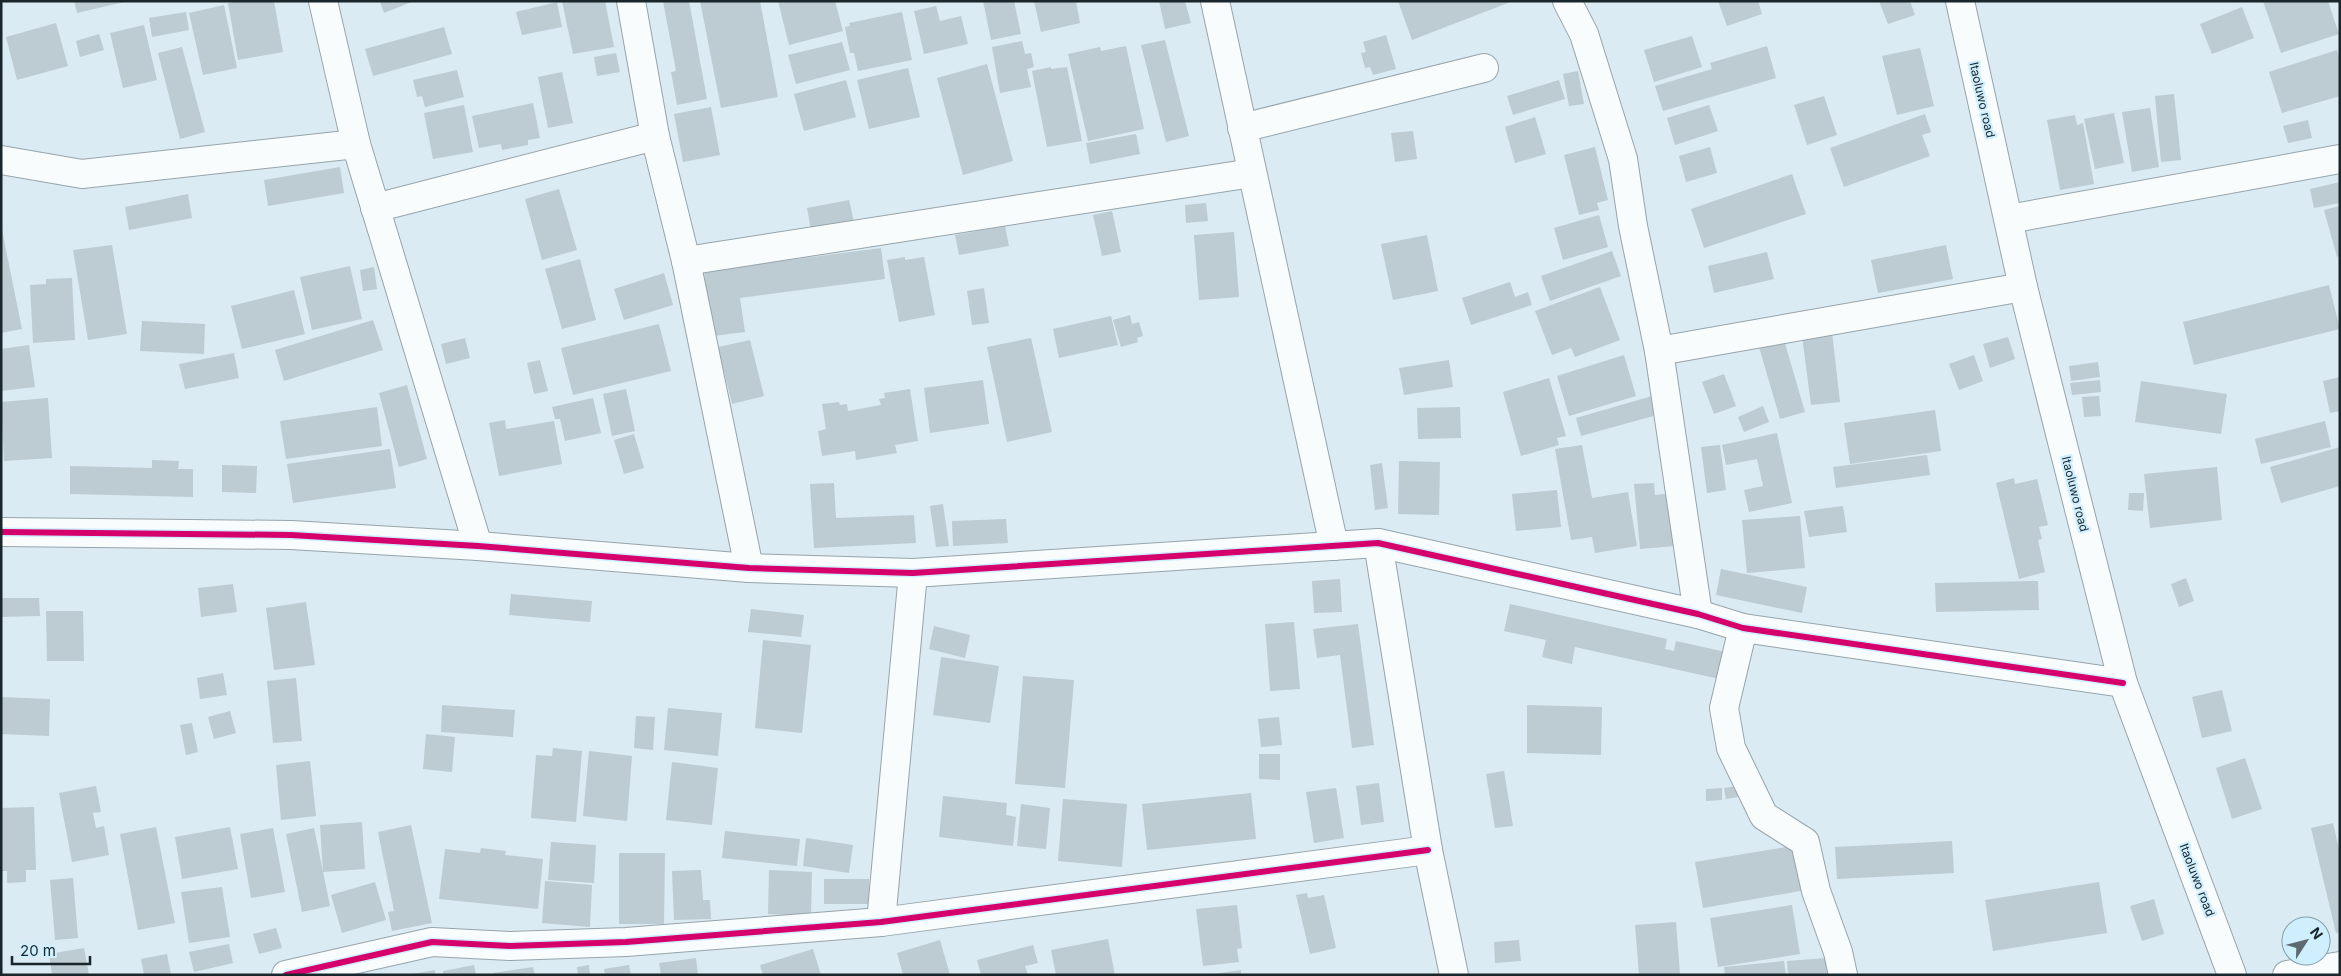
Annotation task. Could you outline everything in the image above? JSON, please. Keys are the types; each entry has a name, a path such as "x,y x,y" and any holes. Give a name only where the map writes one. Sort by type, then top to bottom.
{"street":[{"path":"323,1 356,144 478,546"},
{"path":"631,1 655,136 686,261 749,568"},
{"path":"1215,1 1334,546"},
{"path":"1567,1 1584,34 1623,159 1633,226 1659,351 1698,614"},
{"name":"Itaoluwo road","path":"1960,1 2023,286 2123,683 2232,975"},
{"path":"1242,128 1484,68"},
{"path":"375,208 655,136"},
{"path":"1,160 82,174 356,144"},
{"path":"2009,219 2340,159"},
{"path":"686,261 1252,173"},
{"path":"1659,351 2023,286"},
{"path":"1,532 291,535 478,546 749,568 913,574 1378,543 1698,614 1743,628 2123,683"},
{"path":"1378,543 1428,850 1454,975"},
{"path":"881,922 913,574"},
{"path":"1743,628 1724,708 1731,748 1764,816 1805,842 1816,891 1838,952 1843,975"},
{"path":"286,975 432,942 510,946 626,942 881,922 1428,850"},
{"path":"2287,975 2340,966"}],"building":[{"path":"74,1 124,1 124,2 77,13"},
{"path":"238,1 274,1 283,52 238,60 228,3"},
{"path":"381,1 414,1 384,13 380,2"},
{"path":"562,1 605,1 614,47 573,54"},
{"path":"663,1 689,1 707,99 677,105 671,72 676,71"},
{"path":"700,1 760,1 778,97 721,108"},
{"path":"778,1 835,1 843,31 789,45"},
{"path":"983,1 1014,1 1021,34 991,40"},
{"path":"1034,1 1076,1 1080,23 1041,32"},
{"path":"1159,1 1185,1 1191,23 1165,29"},
{"path":"1398,1 1513,1 1412,40"},
{"path":"1718,1 1758,1 1762,14 1727,26"},
{"path":"1879,1 1910,1 1915,15 1888,24"},
{"path":"2263,1 2328,1 2339,34 2281,53"},
{"path":"557,2 562,27 522,35 516,12"},
{"path":"224,5 237,68 203,75 189,13"},
{"path":"936,6 940,21 961,16 968,44 924,54 914,11"},
{"path":"2242,7 2254,38 2212,54 2200,24"},
{"path":"186,12 189,30 152,37 149,18"},
{"path":"902,12 912,60 858,71 854,53 850,53 845,27 850,26 849,23"},
{"path":"56,23 68,66 17,80 6,37"},
{"path":"144,25 157,80 123,88 110,33"},
{"path":"444,27 452,54 373,76 365,49"},
{"path":"99,34 104,50 80,57 76,41"},
{"path":"1386,35 1396,69 1373,75 1370,67 1365,68 1361,53 1366,52 1363,42"},
{"path":"1692,36 1702,67 1654,82 1644,50"},
{"path":"1165,40 1189,136 1166,142 1141,45"},
{"path":"1022,41 1025,54 1031,53 1034,67 1027,69 1031,87 1000,93 992,47"},
{"path":"842,42 850,70 796,84 788,55"},
{"path":"1126,46 1144,129 1088,141 1068,54 1100,47 1101,51"},
{"path":"1767,46 1776,78 1663,111 1655,86 1712,69 1710,63"},
{"path":"182,47 205,132 180,139 158,53"},
{"path":"1920,48 1934,106 1897,115 1882,56"},
{"path":"2337,50 2340,60 2340,96 2282,113 2269,72"},
{"path":"616,53 620,72 597,76 594,57"},
{"path":"987,64 1013,161 963,175 937,78"},
{"path":"1051,67 1051,69 1067,67 1082,141 1047,147 1032,71"},
{"path":"908,68 920,117 869,129 857,80"},
{"path":"457,70 464,97 425,107 422,96 417,97 413,80"},
{"path":"1578,71 1584,104 1569,106 1563,74"},
{"path":"562,72 573,123 548,128 538,77"},
{"path":"846,80 856,117 804,131 794,94"},
{"path":"1559,80 1565,99 1513,115 1507,96"},
{"path":"2174,94 2181,160 2161,162 2155,96"},
{"path":"1824,96 1837,135 1807,145 1794,105"},
{"path":"533,103 540,138 528,140 528,145 502,150 501,144 479,148 472,116"},
{"path":"464,105 473,152 433,159 424,113"},
{"path":"1709,105 1718,131 1675,145 1667,118"},
{"path":"711,107 720,155 683,162 674,114"},
{"path":"2150,108 2159,167 2132,172 2122,112"},
{"path":"2114,113 2124,163 2095,169 2084,119"},
{"path":"1925,114 1931,132 1922,135 1930,156 1844,187 1830,148"},
{"path":"2075,115 2077,125 2083,123 2094,184 2060,190 2047,120"},
{"path":"1535,117 1546,154 1515,163 1505,127"},
{"path":"2308,120 2312,138 2288,143 2283,126"},
{"path":"1413,131 1417,159 1395,162 1391,133"},
{"path":"1136,134 1140,154 1090,164 1086,143"},
{"path":"1595,147 1608,200 1597,203 1599,210 1579,215 1564,155"},
{"path":"1710,147 1717,173 1686,182 1679,156"},
{"path":"340,167 344,193 268,206 264,180"},
{"path":"1792,174 1806,214 1704,248 1691,209"},
{"path":"2340,182 2340,203 2314,208 2310,189"},
{"path":"559,189 577,250 542,260 525,199"},
{"path":"188,194 192,218 129,230 125,207"},
{"path":"849,200 854,222 811,230 807,208"},
{"path":"1206,203 1208,221 1186,223 1185,205"},
{"path":"2340,206 2340,256 2337,257 2324,210"},
{"path":"1112,211 1121,252 1102,256 1093,215"},
{"path":"1599,215 1608,247 1563,260 1554,228"},
{"path":"1,225 22,329 1,333"},
{"path":"1005,226 1009,246 959,255 955,235"},
{"path":"1234,232 1239,297 1199,300 1194,235"},
{"path":"1427,235 1438,291 1393,300 1381,244"},
{"path":"112,245 127,334 88,340 73,250"},
{"path":"1946,245 1953,279 1878,293 1871,260"},
{"path":"881,248 885,279 740,298 745,332 713,336 704,271"},
{"path":"1612,251 1621,276 1550,301 1541,276"},
{"path":"1767,252 1774,279 1714,293 1708,266"},
{"path":"905,257 905,260 924,257 935,315 899,322 887,260"},
{"path":"580,259 596,320 562,329 545,269"},
{"path":"350,266 362,319 312,330 300,277"},
{"path":"374,267 377,289 363,291 360,270"},
{"path":"664,273 673,305 624,320 614,289"},
{"path":"72,278 75,340 33,343 30,285 46,284 46,279"},
{"path":"1510,282 1515,297 1528,292 1532,305 1471,325 1462,298"},
{"path":"2329,285 2340,329 2194,365 2183,322"},
{"path":"1600,287 1620,340 1575,357 1571,348 1552,355 1535,311"},
{"path":"984,288 989,323 972,325 967,291"},
{"path":"294,290 305,334 242,349 231,306"},
{"path":"1130,315 1132,324 1139,322 1143,336 1137,338 1138,342 1121,347 1113,320"},
{"path":"1111,316 1118,345 1059,358 1053,329"},
{"path":"373,320 383,350 284,381 275,350"},
{"path":"142,321 205,324 204,354 140,351"},
{"path":"659,324 671,371 573,395 561,348"},
{"path":"1832,332 1840,402 1811,405 1802,336"},
{"path":"2008,337 2015,359 1990,368 1983,344"},
{"path":"465,338 470,358 446,364 441,344"},
{"path":"1031,338 1052,432 1007,442 987,347"},
{"path":"750,340 764,396 732,404 718,347"},
{"path":"1784,340 1805,412 1780,419 1759,347"},
{"path":"29,345 35,387 1,391 1,349"},
{"path":"234,353 239,378 185,389 179,364"},
{"path":"1624,355 1636,396 1569,416 1557,376"},
{"path":"1974,355 1983,381 1959,390 1949,364"},
{"path":"540,360 548,391 534,394 527,363"},
{"path":"1449,360 1453,387 1404,395 1399,368"},
{"path":"2098,362 2100,377 2071,381 2069,366"},
{"path":"1724,374 1736,406 1714,414 1702,382"},
{"path":"2340,377 2340,411 2330,413 2323,381"},
{"path":"1549,378 1566,436 1557,438 1559,445 1521,456 1503,392"},
{"path":"983,380 989,424 930,433 924,388"},
{"path":"2100,380 2101,392 2072,395 2070,383"},
{"path":"2141,381 2227,394 2221,434 2135,422"},
{"path":"407,385 427,459 399,467 379,393"},
{"path":"626,389 635,431 612,436 603,394"},
{"path":"910,389 918,441 895,445 897,453 856,460 855,451 822,456 818,431 826,429 822,404 839,402 840,405 847,404 848,411 881,405 879,399 885,398 884,393"},
{"path":"1652,396 1657,415 1581,436 1576,418"},
{"path":"2099,396 2101,416 2084,417 2082,397"},
{"path":"48,398 52,458 4,461 1,402"},
{"path":"593,398 601,433 565,441 560,419 555,419 552,407"},
{"path":"1763,406 1769,422 1744,432 1738,417"},
{"path":"377,407 382,446 286,459 280,421"},
{"path":"1460,407 1461,438 1418,439 1417,408"},
{"path":"1935,410 1941,451 1850,464 1844,423"},
{"path":"505,420 506,429 554,421 562,464 499,476 489,423"},
{"path":"2325,421 2331,447 2261,464 2255,439"},
{"path":"1777,433 1792,503 1749,512 1744,490 1763,486 1757,459 1726,465 1722,445"},
{"path":"634,434 644,468 624,474 614,440"},
{"path":"1582,445 1592,498 1628,492 1637,546 1595,553 1592,537 1571,540 1555,449"},
{"path":"1720,445 1726,490 1707,493 1701,447"},
{"path":"2340,447 2340,486 2281,503 2270,467"},
{"path":"390,449 396,488 293,503 287,464"},
{"path":"1927,455 1930,475 1836,488 1833,467"},
{"path":"152,460 179,461 178,469 193,469 193,497 70,494 70,466 152,468"},
{"path":"1399,461 1440,462 1439,515 1398,514"},
{"path":"1382,463 1388,508 1375,510 1370,465"},
{"path":"222,465 257,466 256,493 222,492"},
{"path":"2217,467 2222,520 2150,528 2144,474"},
{"path":"2014,478 2015,484 2037,479 2048,525 2039,527 2042,539 2038,540 2045,572 2019,579 1996,483"},
{"path":"834,483 836,518 914,515 916,543 814,548 810,484"},
{"path":"1654,483 1655,495 1671,493 1676,546 1640,549 1634,484"},
{"path":"1557,490 1561,527 1516,531 1512,494"},
{"path":"2129,493 2144,493 2143,511 2128,510"},
{"path":"943,504 949,546 936,547 930,506"},
{"path":"1843,506 1847,532 1809,537 1804,511"},
{"path":"1800,516 1805,568 1747,573 1742,520"},
{"path":"1006,519 1008,543 953,546 952,521"},
{"path":"1721,569 1807,587 1802,613 1716,595"},
{"path":"2186,578 2194,601 2179,607 2171,584"},
{"path":"1340,579 1342,612 1314,613 1312,581"},
{"path":"2038,581 2039,610 1936,612 1935,583"},
{"path":"233,584 237,612 201,617 198,588"},
{"path":"511,594 592,601 590,622 509,615"},
{"path":"1,598 39,598 40,616 1,617"},
{"path":"306,602 315,665 274,670 266,608"},
{"path":"1510,604 1667,639 1665,649 1674,651 1676,641 1730,653 1724,680 1575,647 1572,664 1542,657 1546,640 1504,631"},
{"path":"751,609 804,615 801,637 748,632"},
{"path":"46,611 83,611 84,661 47,661"},
{"path":"1294,622 1300,689 1270,691 1265,624"},
{"path":"1358,624 1374,745 1352,748 1340,655 1317,658 1313,629"},
{"path":"934,626 970,635 965,658 929,649"},
{"path":"763,640 811,645 802,733 755,728"},
{"path":"941,657 999,666 990,723 933,715"},
{"path":"223,673 227,695 200,699 197,678"},
{"path":"1023,676 1074,680 1065,788 1015,784"},
{"path":"296,678 302,741 273,743 267,681"},
{"path":"2222,690 2232,731 2202,738 2192,697"},
{"path":"1,697 50,699 49,736 1,734"},
{"path":"442,705 515,710 513,737 441,732"},
{"path":"1527,705 1602,707 1601,755 1527,753"},
{"path":"668,708 722,713 718,756 664,750"},
{"path":"230,711 236,733 214,739 208,717"},
{"path":"636,716 655,717 653,750 634,748"},
{"path":"1279,717 1282,745 1261,747 1258,719"},
{"path":"192,723 198,752 186,755 180,725"},
{"path":"426,734 455,737 452,772 423,769"},
{"path":"553,748 582,751 576,822 531,818 536,755 552,756"},
{"path":"589,751 632,756 627,821 583,816"},
{"path":"1259,754 1280,754 1280,780 1259,779"},
{"path":"2245,758 2262,809 2232,819 2216,768"},
{"path":"310,761 316,816 281,820 276,765"},
{"path":"672,762 718,768 712,825 666,820"},
{"path":"1504,771 1513,826 1495,828 1486,774"},
{"path":"1379,783 1384,822 1361,825 1356,786"},
{"path":"96,786 101,812 93,813 96,828 104,826 109,855 72,862 59,793"},
{"path":"1737,786 1738,797 1726,799 1724,788"},
{"path":"1336,788 1344,838 1314,843 1306,792"},
{"path":"1722,788 1722,800 1706,801 1706,789"},
{"path":"1251,793 1256,839 1147,850 1142,804"},
{"path":"943,796 1007,803 1006,815 1016,817 1013,846 939,837"},
{"path":"1063,799 1127,804 1122,867 1058,861"},
{"path":"1021,804 1050,808 1046,849 1017,846"},
{"path":"34,807 36,870 26,870 26,882 7,883 7,871 1,871 1,808"},
{"path":"362,822 365,869 323,872 320,825"},
{"path":"2333,823 2340,853 2340,932 2336,933 2311,828"},
{"path":"411,825 432,923 392,931 388,912 394,911 378,832"},
{"path":"156,827 175,923 138,930 120,834"},
{"path":"230,827 238,869 182,879 175,837"},
{"path":"273,828 285,892 251,898 240,834"},
{"path":"314,828 330,906 302,912 286,834"},
{"path":"725,831 800,839 797,866 722,858"},
{"path":"806,838 853,845 849,873 803,866"},
{"path":"1952,841 1954,873 1837,879 1835,847"},
{"path":"551,842 596,845 594,883 548,880"},
{"path":"1798,845 1806,890 1703,908 1695,862"},
{"path":"481,848 506,851 505,855 543,859 538,909 439,899 445,849 480,853"},
{"path":"619,853 665,853 664,924 619,924"},
{"path":"701,870 703,900 710,900 711,919 674,920 672,871"},
{"path":"769,870 812,872 811,916 768,914"},
{"path":"73,878 78,938 55,940 50,880"},
{"path":"824,879 869,879 869,904 824,904"},
{"path":"545,881 592,885 590,927 542,923"},
{"path":"375,882 386,920 342,933 331,895"},
{"path":"2099,882 2107,933 1993,951 1985,900"},
{"path":"222,887 230,937 189,943 181,892"},
{"path":"1307,893 1308,898 1324,895 1336,948 1310,954 1296,895"},
{"path":"2154,899 2164,934 2142,941 2130,906"},
{"path":"1237,905 1242,948 1237,949 1239,962 1203,966 1196,909"},
{"path":"1792,905 1800,954 1718,967 1710,918"},
{"path":"1676,922 1680,974 1639,975 1635,925"},
{"path":"276,928 282,948 259,954 253,934"},
{"path":"1108,939 1115,975 1056,975 1051,950"},
{"path":"940,940 950,975 903,975 897,953"},
{"path":"1519,940 1521,961 1495,963 1494,942"},
{"path":"229,944 233,963 194,972 189,952"},
{"path":"1033,945 1038,963 1025,966 1028,975 981,975 977,960"},
{"path":"84,948 89,975 52,975 49,954"},
{"path":"813,949 821,975 763,975 760,965"},
{"path":"167,954 171,975 144,975 141,959"},
{"path":"696,958 698,975 661,975 659,963"},
{"path":"1826,958 1827,975 1788,975 1787,961"},
{"path":"1784,961 1786,975 1725,975 1724,967"},
{"path":"474,965 476,975 443,975 443,971"},
{"path":"589,965 590,975 578,975 577,967"},
{"path":"629,965 631,975 605,975 604,969"},
{"path":"533,967 535,975 493,975 493,973"},
{"path":"435,970 435,975 412,975 412,974"},
{"path":"1241,970 1241,975 1213,975 1213,974"}],"cycle path":[{"path":"1,532 291,535 478,546 749,568 913,573 1378,543 1698,614 1743,628 2123,683"},
{"path":"286,975 432,942 510,946 626,942 881,922 1428,850"}]}
